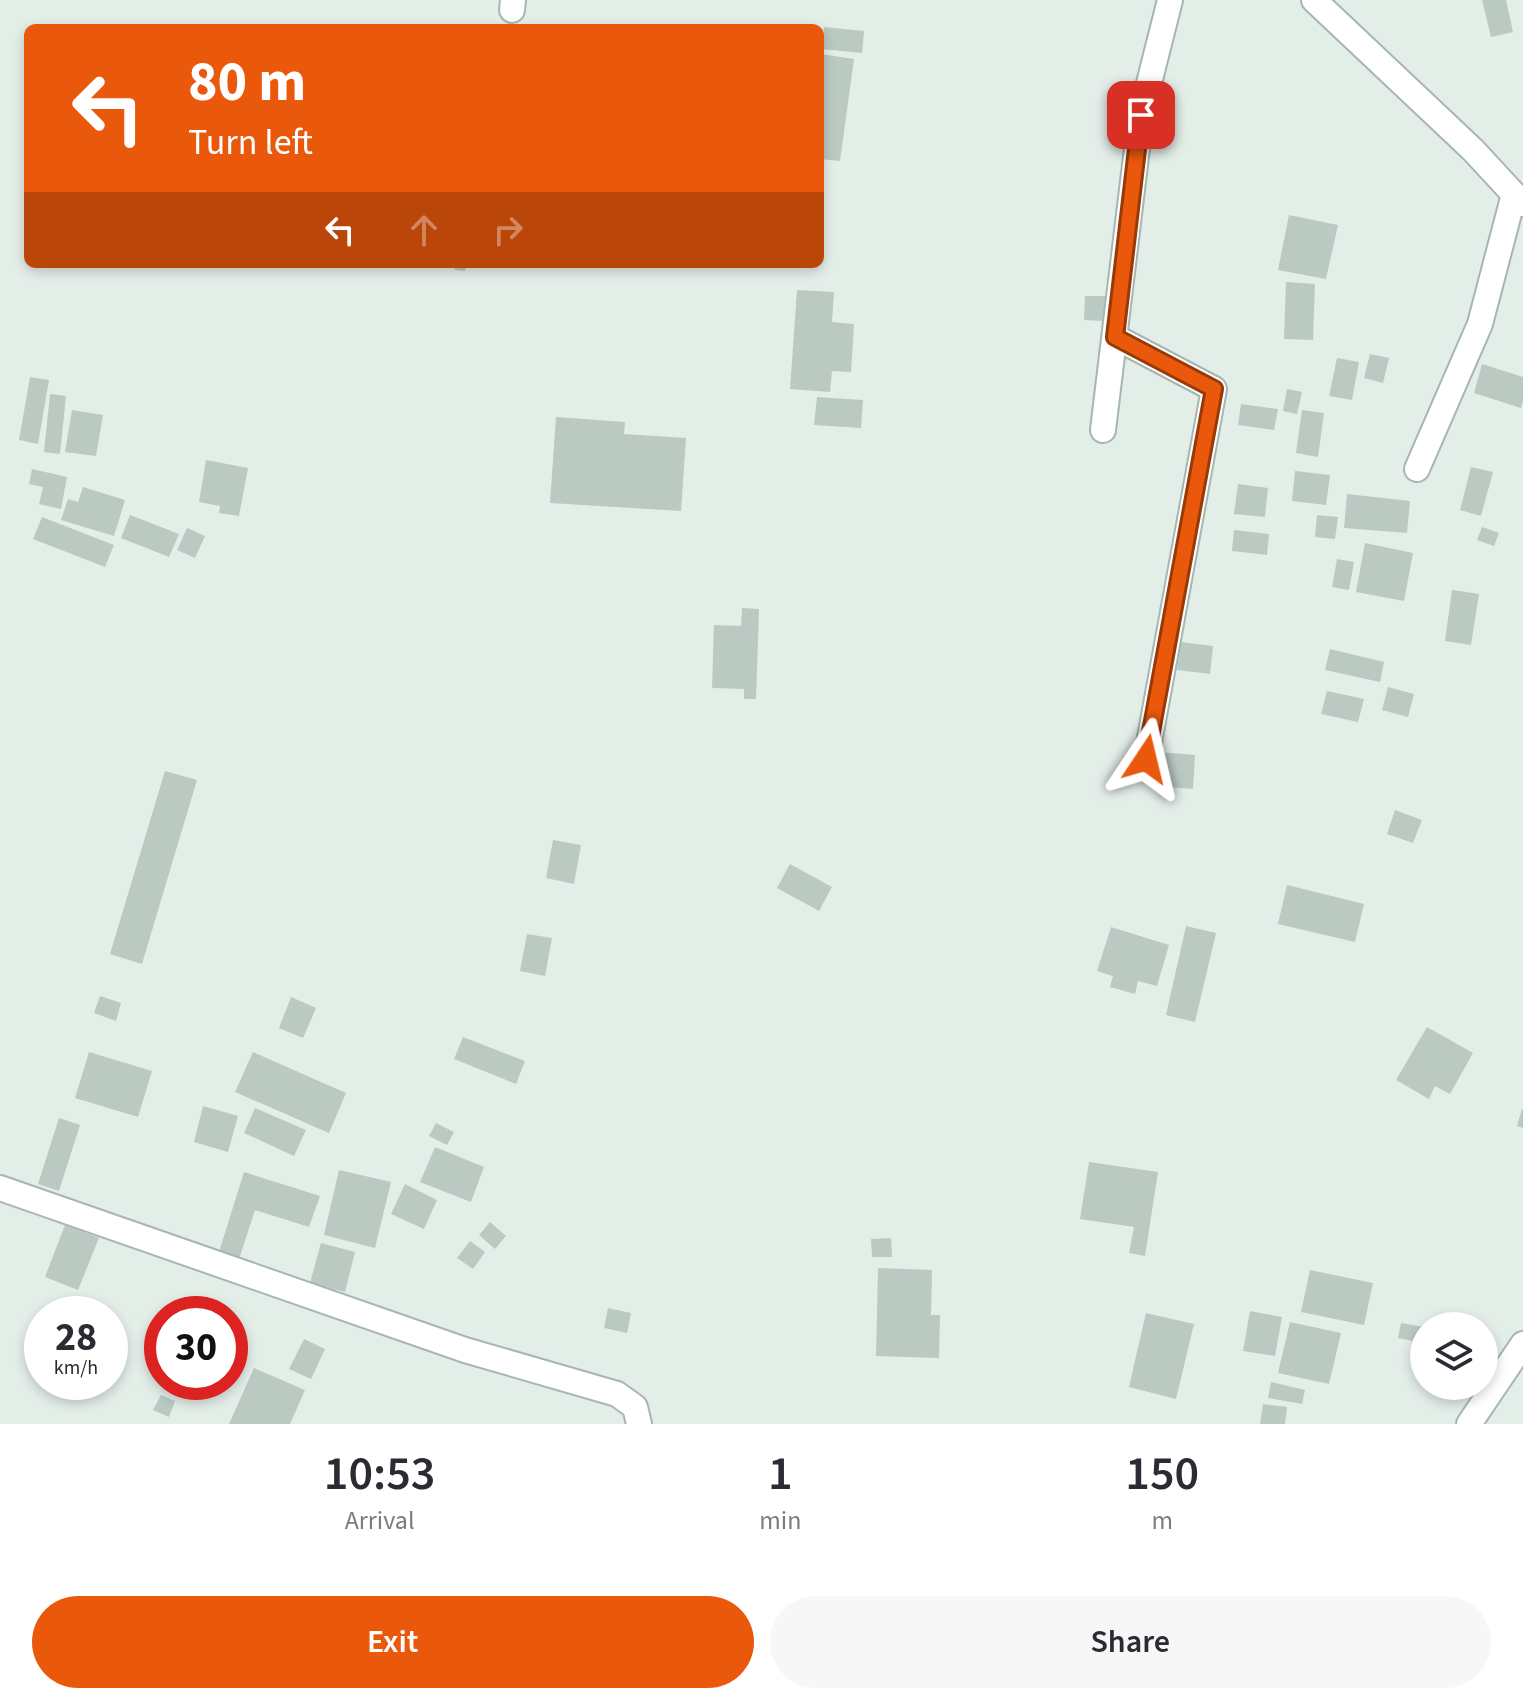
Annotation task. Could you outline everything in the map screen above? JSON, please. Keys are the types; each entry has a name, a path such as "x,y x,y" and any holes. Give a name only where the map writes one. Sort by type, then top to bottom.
{"street":[{"path":"1103,430 1141,115 1170,0"},
{"path":"1314,0 1473,150 1518,199 1480,324 1417,469"},
{"path":"1115,337 1214,389 1146,759"},
{"path":"0,1188 465,1350 617,1394 635,1407 639,1424"},
{"path":"1469,1424 1523,1344"}],"building":[{"path":"1482,0 1506,0 1513,32 1491,37"},
{"path":"824,27 864,31 862,53 824,49"},
{"path":"824,55 854,59 840,161 824,159"},
{"path":"1289,215 1338,225 1326,279 1278,270"},
{"path":"1286,282 1315,284 1313,340 1284,339"},
{"path":"797,290 834,292 832,322 854,324 851,372 832,371 830,392 790,389"},
{"path":"1085,296 1105,296 1104,321 1084,320"},
{"path":"1370,354 1389,358 1383,383 1364,378"},
{"path":"1337,358 1359,362 1352,400 1329,396"},
{"path":"1482,364 1523,377 1521,408 1474,393"},
{"path":"30,377 49,380 38,444 19,440"},
{"path":"1287,389 1302,392 1297,414 1283,411"},
{"path":"50,394 66,396 60,454 44,452"},
{"path":"817,397 863,400 861,428 814,425"},
{"path":"1241,404 1278,409 1274,430 1238,425"},
{"path":"72,410 103,415 96,456 65,452"},
{"path":"1302,410 1324,413 1318,457 1296,453"},
{"path":"556,417 625,422 624,434 686,438 681,511 550,503"},
{"path":"206,460 248,468 239,516 219,513 220,506 199,502"},
{"path":"1471,467 1493,472 1481,516 1460,510"},
{"path":"32,469 67,477 61,509 39,504 43,487 29,484"},
{"path":"1295,471 1330,475 1326,505 1292,501"},
{"path":"1238,484 1268,488 1265,517 1234,514"},
{"path":"83,487 125,500 114,536 61,520 68,499 78,502"},
{"path":"1347,494 1410,501 1407,533 1344,528"},
{"path":"130,515 179,534 169,557 121,538"},
{"path":"1317,515 1338,517 1335,539 1315,537"},
{"path":"42,517 114,545 105,567 33,539"},
{"path":"1482,527 1499,533 1494,546 1477,540"},
{"path":"187,528 205,536 195,558 177,550"},
{"path":"1234,530 1269,534 1267,555 1232,551"},
{"path":"1365,543 1413,553 1404,601 1356,592"},
{"path":"1337,559 1354,562 1349,590 1332,587"},
{"path":"1452,590 1479,594 1471,645 1445,641"},
{"path":"742,608 759,609 756,699 744,699 744,689 712,688 714,625 741,626"},
{"path":"1181,642 1213,646 1210,674 1177,670"},
{"path":"1330,649 1384,662 1380,682 1325,670"},
{"path":"1388,687 1414,694 1408,717 1382,710"},
{"path":"1327,691 1364,699 1358,722 1321,714"},
{"path":"1159,752 1195,755 1193,789 1157,786"},
{"path":"165,771 197,780 142,964 110,954"},
{"path":"1395,810 1422,820 1413,843 1387,834"},
{"path":"553,840 581,845 574,884 546,878"},
{"path":"790,864 832,887 819,911 777,888"},
{"path":"1287,885 1364,904 1355,942 1278,924"},
{"path":"1186,926 1216,933 1195,1022 1166,1015"},
{"path":"1111,927 1169,945 1157,986 1138,981 1135,994 1110,987 1113,976 1097,971"},
{"path":"527,934 552,938 545,976 520,971"},
{"path":"100,996 121,1003 116,1021 94,1013"},
{"path":"291,997 316,1008 303,1038 279,1028"},
{"path":"1427,1027 1473,1053 1450,1094 1435,1086 1429,1099 1396,1080"},
{"path":"463,1037 525,1061 516,1084 454,1059"},
{"path":"89,1052 152,1071 138,1117 75,1098"},
{"path":"253,1052 346,1093 329,1133 235,1092"},
{"path":"203,1106 238,1116 228,1152 194,1142"},
{"path":"255,1108 306,1130 294,1156 244,1133"},
{"path":"1523,1110 1523,1128 1517,1126"},
{"path":"59,1118 80,1125 59,1191 38,1184"},
{"path":"436,1123 454,1132 447,1145 429,1136"},
{"path":"435,1147 484,1167 471,1202 420,1182"},
{"path":"1089,1162 1158,1172 1145,1256 1129,1253 1134,1227 1080,1219"},
{"path":"339,1170 391,1182 375,1248 324,1235"},
{"path":"244,1172 320,1196 309,1227 255,1210 239,1259 219,1252"},
{"path":"405,1184 437,1200 424,1229 391,1214"},
{"path":"490,1222 506,1236 495,1249 479,1235"},
{"path":"65,1225 99,1238 78,1290 45,1277"},
{"path":"891,1238 892,1257 872,1257 871,1239"},
{"path":"470,1241 485,1252 473,1269 457,1258"},
{"path":"321,1243 355,1252 345,1292 310,1283"},
{"path":"878,1268 932,1270 931,1315 940,1315 939,1358 876,1356"},
{"path":"1310,1270 1373,1283 1364,1325 1301,1312"},
{"path":"608,1308 631,1313 627,1333 604,1328"},
{"path":"1250,1311 1282,1317 1275,1356 1243,1351"},
{"path":"1146,1313 1194,1324 1176,1399 1129,1387"},
{"path":"1290,1322 1341,1333 1329,1384 1278,1373"},
{"path":"1401,1323 1410,1325 1410,1340 1398,1338"},
{"path":"304,1339 325,1349 311,1379 289,1369"},
{"path":"254,1368 305,1390 290,1424 229,1424 240,1400 248,1400 248,1381"},
{"path":"1271,1382 1305,1390 1302,1404 1268,1398"},
{"path":"158,1400 175,1401 169,1417 153,1410"},
{"path":"1263,1404 1287,1407 1285,1424 1260,1424"}],"route":[{"path":"1141,115 1115,337 1214,389 1146,759"}]}
